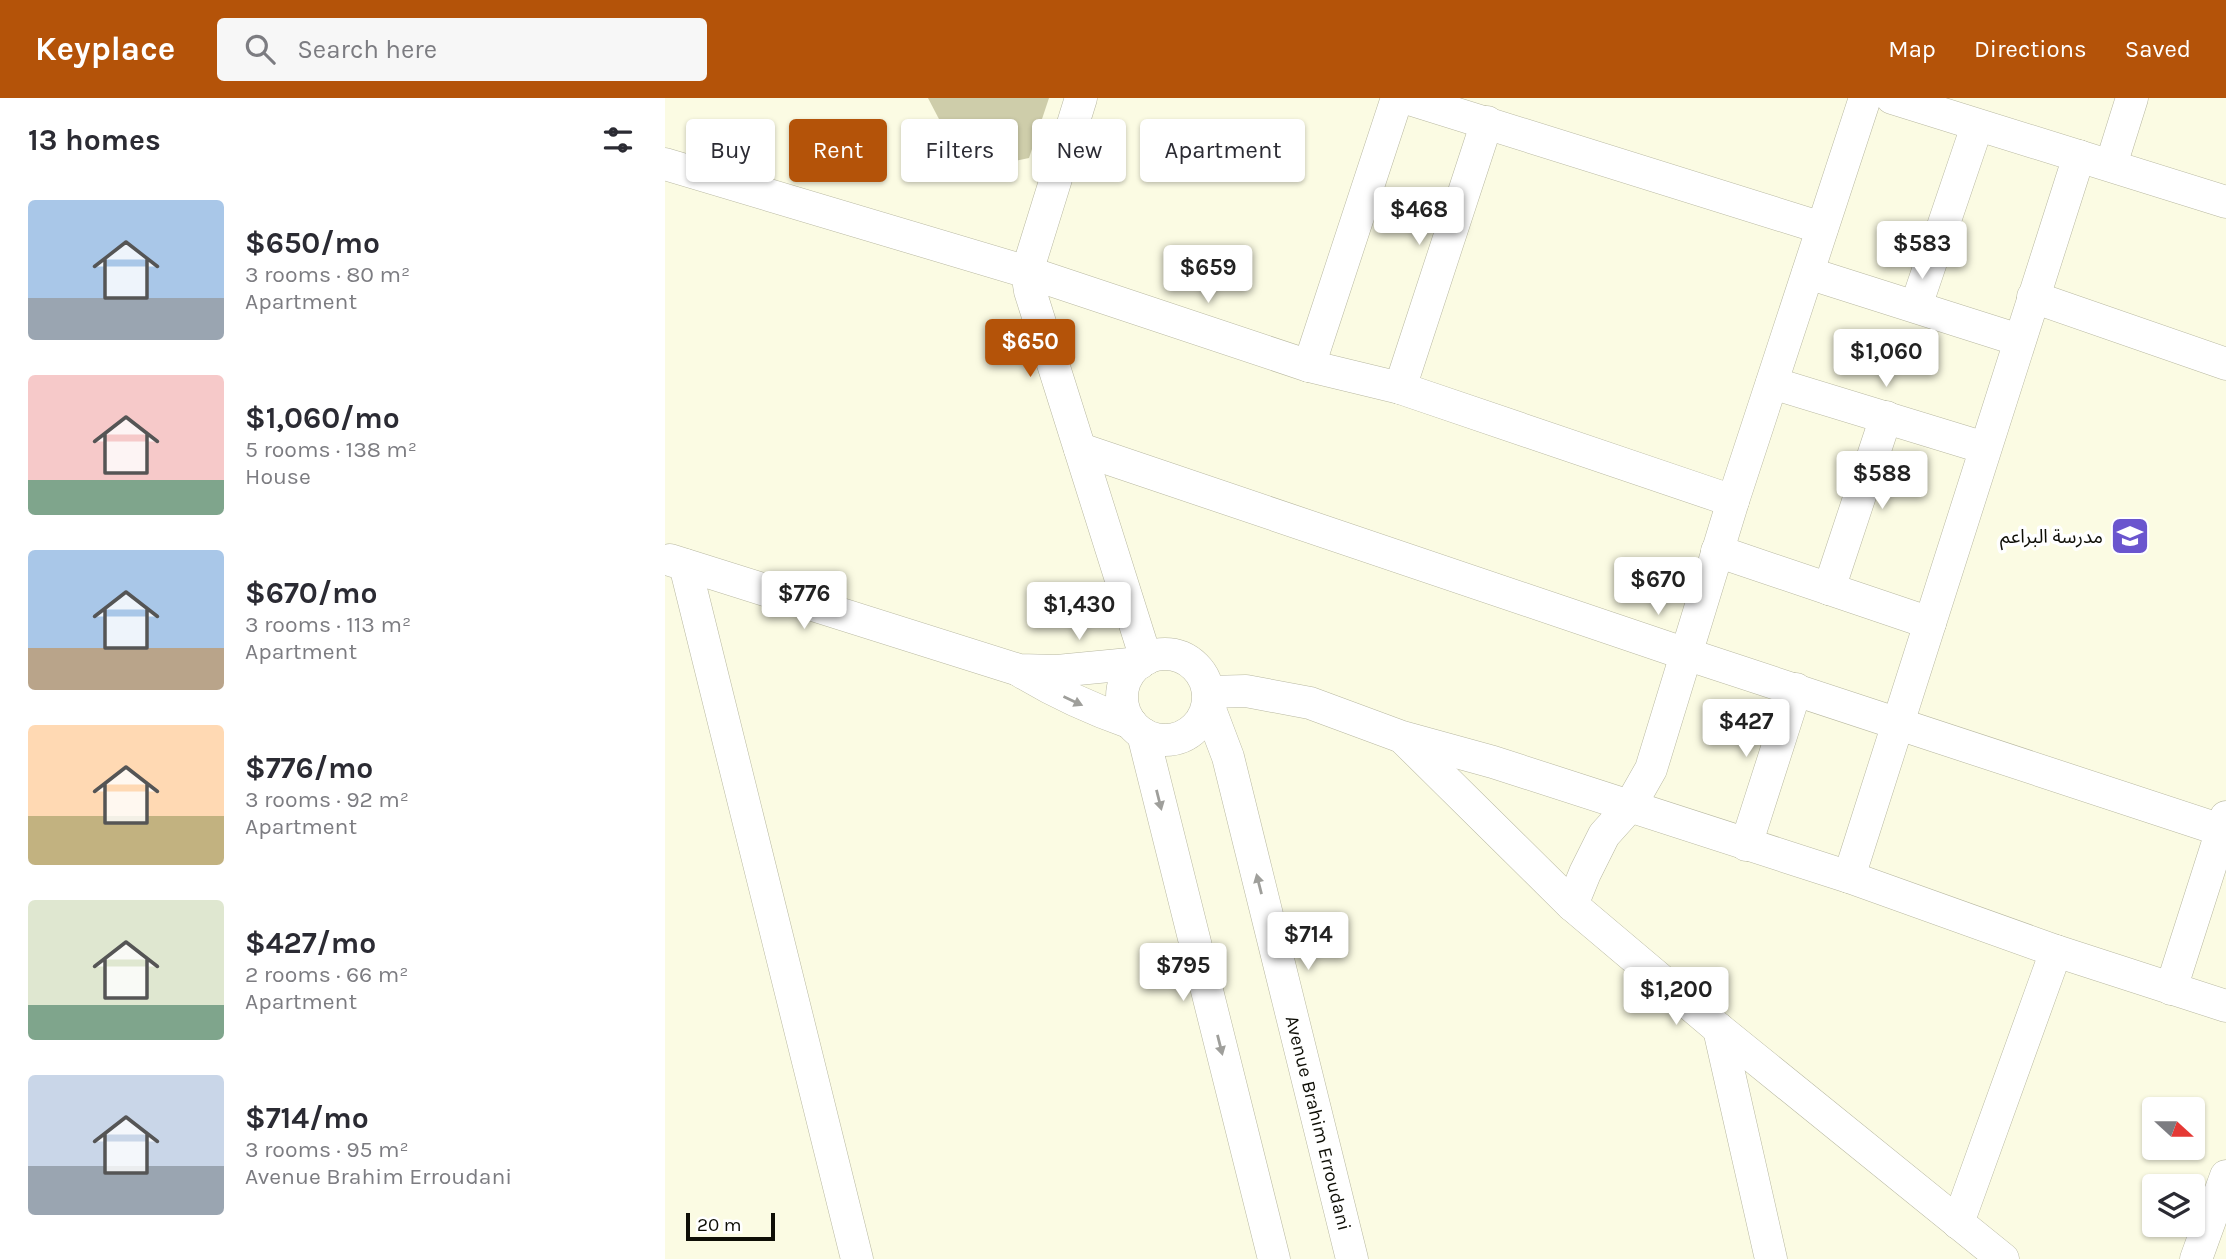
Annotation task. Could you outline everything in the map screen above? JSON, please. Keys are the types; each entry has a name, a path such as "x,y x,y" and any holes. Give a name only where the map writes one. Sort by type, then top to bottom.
{"street":[{"path":"1081,98 1027,272 1030,291 1143,661"},
{"path":"1309,366 1397,98"},
{"path":"1406,98 1822,228"},
{"path":"1572,905 1604,835 1630,806 1651,769 1717,551 1865,98"},
{"path":"1892,98 2226,202"},
{"path":"2111,165 2132,98"},
{"path":"1400,388 1487,122"},
{"path":"1916,306 1977,126"},
{"path":"1849,877 2079,156"},
{"path":"665,164 1027,272 1309,366 1400,388 1733,501"},
{"path":"1808,272 2019,340"},
{"path":"2033,297 2226,364"},
{"path":"1772,383 1985,448"},
{"path":"1829,589 1886,417"},
{"path":"1080,449 1686,654 2224,823 2171,989"},
{"path":"1717,551 1930,623"},
{"path":"675,562 1019,670 1053,692 1165,741 1188,734 1204,716 1208,698 1199,670 1181,657 1169,654 1143,661 1057,671 1019,670"},
{"path":"675,562 857,1259"},
{"path":"1143,661 1130,672 1125,685 1125,711 1137,729 1274,1259"},
{"path":"1746,845 1796,689"},
{"path":"1208,698 1246,691 1310,703 1402,737 1493,762 1849,877 2056,951 2226,1006"},
{"name":"Avenue Brahim Erroudani","path":"1208,698 1228,757 1352,1259"},
{"path":"1402,737 1572,905 1719,1029 2003,1259"},
{"path":"1958,1223 2056,951"},
{"path":"1719,1029 1771,1259"},
{"path":"2196,1259 2226,1176"}],"green space":[{"path":"928,98 1049,98 1042,119 1032,119 1032,149 1029,158 1018,160 1018,119 939,119"}],"place":[{"name":"مدرسة البراعم","path":"2130,536"}]}
